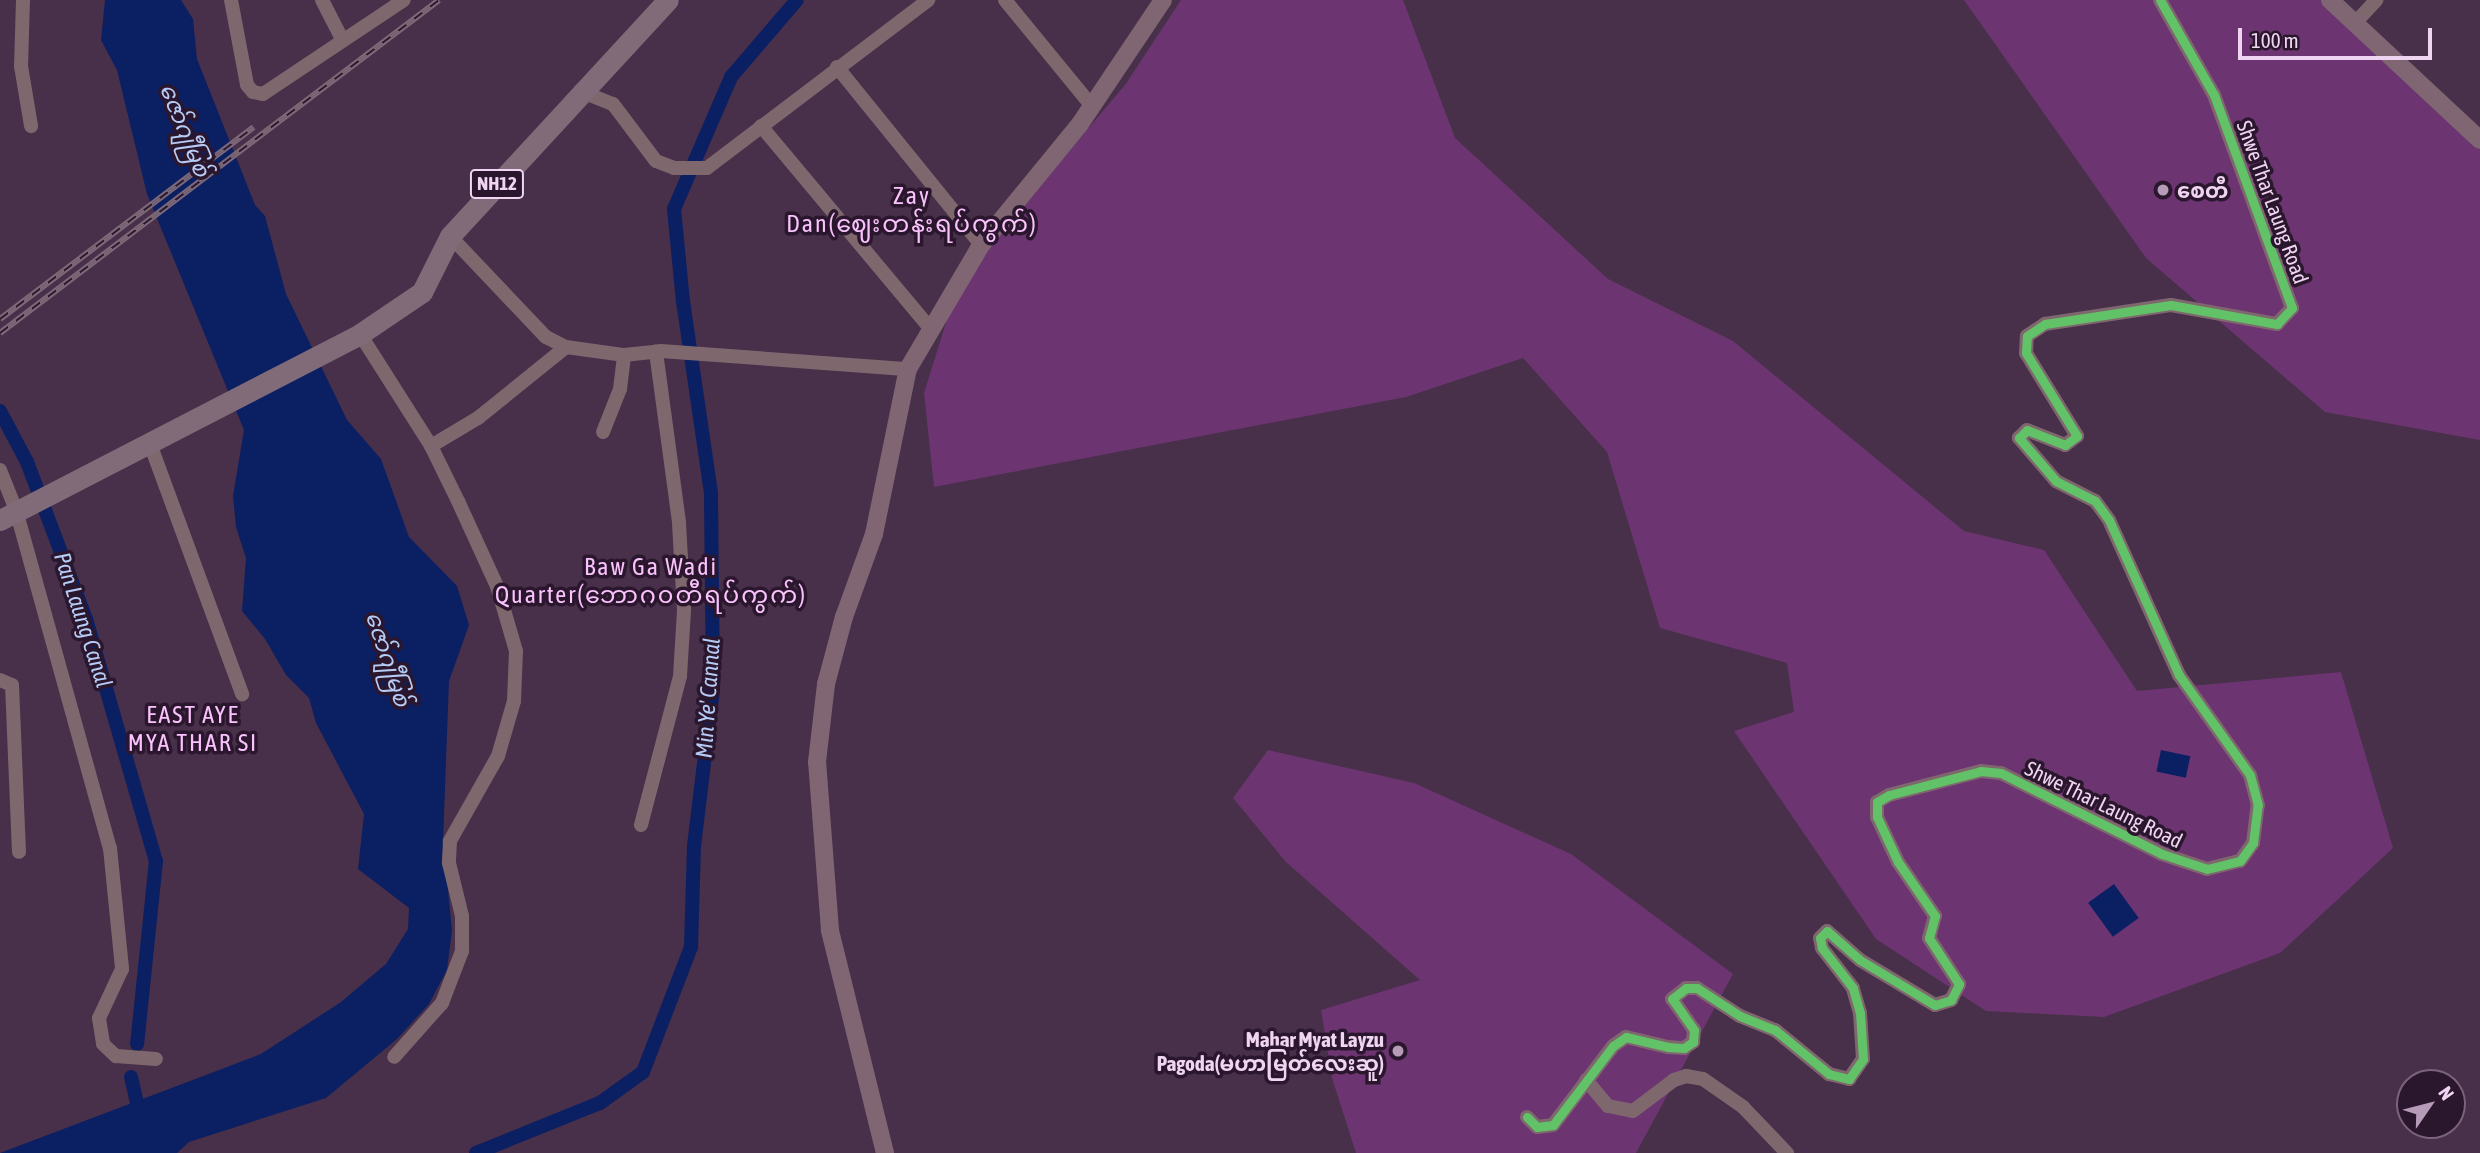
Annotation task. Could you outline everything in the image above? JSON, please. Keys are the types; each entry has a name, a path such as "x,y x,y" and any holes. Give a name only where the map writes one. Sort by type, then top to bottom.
{"highway":[{"name":"NH12","path":"14,511 212,407 321,355 360,334 422,292 450,236 580,90 668,0"}],"main road":[{"path":"885,1153 830,930 817,762 826,684 874,534 908,369 929,327 981,245 1091,105 1163,0"},
{"path":"2330,0 2480,139"}],"street":[{"path":"23,0 20,66 31,126"},
{"path":"231,0 247,85 253,92 263,94 404,0"},
{"path":"322,0 342,39"},
{"path":"580,90 613,104 656,161 674,168 707,168 838,67 909,6 928,0"},
{"path":"1005,0 1091,105"},
{"name":"Shwe Thar Laung Road","path":"1527,1117 1537,1127 1553,1125 1586,1080 1626,1037 1676,1048 1693,1042 1694,1031 1672,999 1686,988 1697,988 1740,1016 1775,1030 1829,1074 1849,1079 1863,1059 1860,1013 1853,988 1822,948 1820,938 1827,931 1860,960 1929,1001 1944,1006 1951,1000 1959,984 1929,938 1936,916 1898,862 1877,817 1877,803 1889,795 1981,771 2001,773 2162,854 2207,869 2240,861 2253,843 2258,805 2250,775 2179,675 2109,520 2095,501 2046,471 2020,438 2020,432 2027,430 2065,445 2077,436 2026,353 2027,336 2045,324 2171,305 2277,324 2292,308 2219,107 2160,0"},
{"path":"2354,24 2376,0"},
{"path":"838,67 981,245"},
{"path":"761,126 929,327"},
{"path":"450,236 546,337 566,348 624,355 659,352 736,355 908,369"},
{"path":"360,334 431,446 497,586 516,652 514,701 498,756 450,841 449,863 462,916 462,951 442,1003 394,1057"},
{"path":"431,446 478,418 566,348"},
{"path":"641,825 680,676 684,610 679,522 659,352"},
{"path":"603,432 620,389 624,355"},
{"path":"149,441 242,694"},
{"path":"0,470 110,848 122,969 99,1018 103,1044 116,1056 156,1059"},
{"path":"0,680 12,685 19,852"},
{"path":"1586,1080 1608,1106 1633,1111 1674,1080 1686,1076 1703,1079 1743,1107 1787,1153"}],"shaded area":[{"path":"1181,0 1403,0 1455,138 1608,279 1733,341 1964,531 2044,550 2137,691 2341,672 2393,848 2280,953 2104,1017 1986,1011 1876,939 1734,731 1794,712 1787,663 1660,628 1607,452 1523,358 1406,397 934,487 924,393 959,281 1125,85"},
{"path":"1964,0 2333,0 2480,132 2480,440 2325,412 2146,258"},
{"path":"1268,750 1414,783 1571,854 1733,974 1636,1153 1356,1153 1332,1078 1321,1010 1420,980 1286,862 1233,798"}],"water":[{"name":"ဇော်ဂျီမြစ်","path":"105,0 181,0 193,19 197,59 255,205 265,216 286,294 347,420 381,459 409,537 457,586 469,625 449,681 443,841 452,930 447,970 429,1004 397,1039 326,1098 189,1142 177,1153 0,1153 261,1054 341,1002 386,964 408,929 409,908 358,869 364,814 316,723 309,698 286,675 265,639 242,611 246,558 236,527 233,496 244,430 147,194 117,70 101,40"},
{"path":"2161,750 2190,756 2186,778 2156,772"},
{"path":"2114,884 2139,918 2113,937 2088,903"}],"waterway":[{"name":"Min Ye' Cannal","path":"476,1153 600,1103 643,1072 691,947 694,846 713,689 711,493 683,302 674,209 731,77 797,0"},
{"name":"Pan Laung Canal","path":"0,411 27,462 86,619 156,861 137,1044"},
{"path":"131,1077 137,1104 145,1118"}],"railway":[{"path":"0,333 439,0"},
{"path":"0,319 254,127"}],"cycle path":[{"path":"1527,1117 1537,1127 1553,1125 1613,1046 1626,1037 1668,1047 1684,1048 1693,1042 1694,1030 1672,999 1686,988 1697,988 1740,1016 1775,1030 1829,1074 1849,1079 1863,1059 1860,1013 1853,988 1822,948 1820,938 1827,931 1860,960 1935,1005 1951,1000 1959,984 1929,938 1935,916 1898,862 1877,817 1877,802 1889,795 1981,771 2001,773 2162,854 2207,869 2240,861 2253,843 2258,805 2250,775 2179,675 2109,520 2095,501 2056,481 2019,438 2027,430 2065,445 2077,436 2026,353 2027,336 2045,324 2171,305 2277,324 2292,308 2214,95 2160,0"}],"place":[{"name":"စေတီ","path":"2163,190"},
{"name":"Mahar Myat Layzu Pagoda(မဟာမြတ်လေးဆူ)","path":"1398,1051"}],"district":[{"name":"Zay Dan(ဈေးတန်းရပ်ကွက်)","path":"912,210"},
{"name":"Baw Ga Wadi Quarter(ဘောဂ၀တီရပ်ကွက်)","path":"651,581"},
{"name":"EAST AYE MYA THAR SI","path":"193,729"}]}
